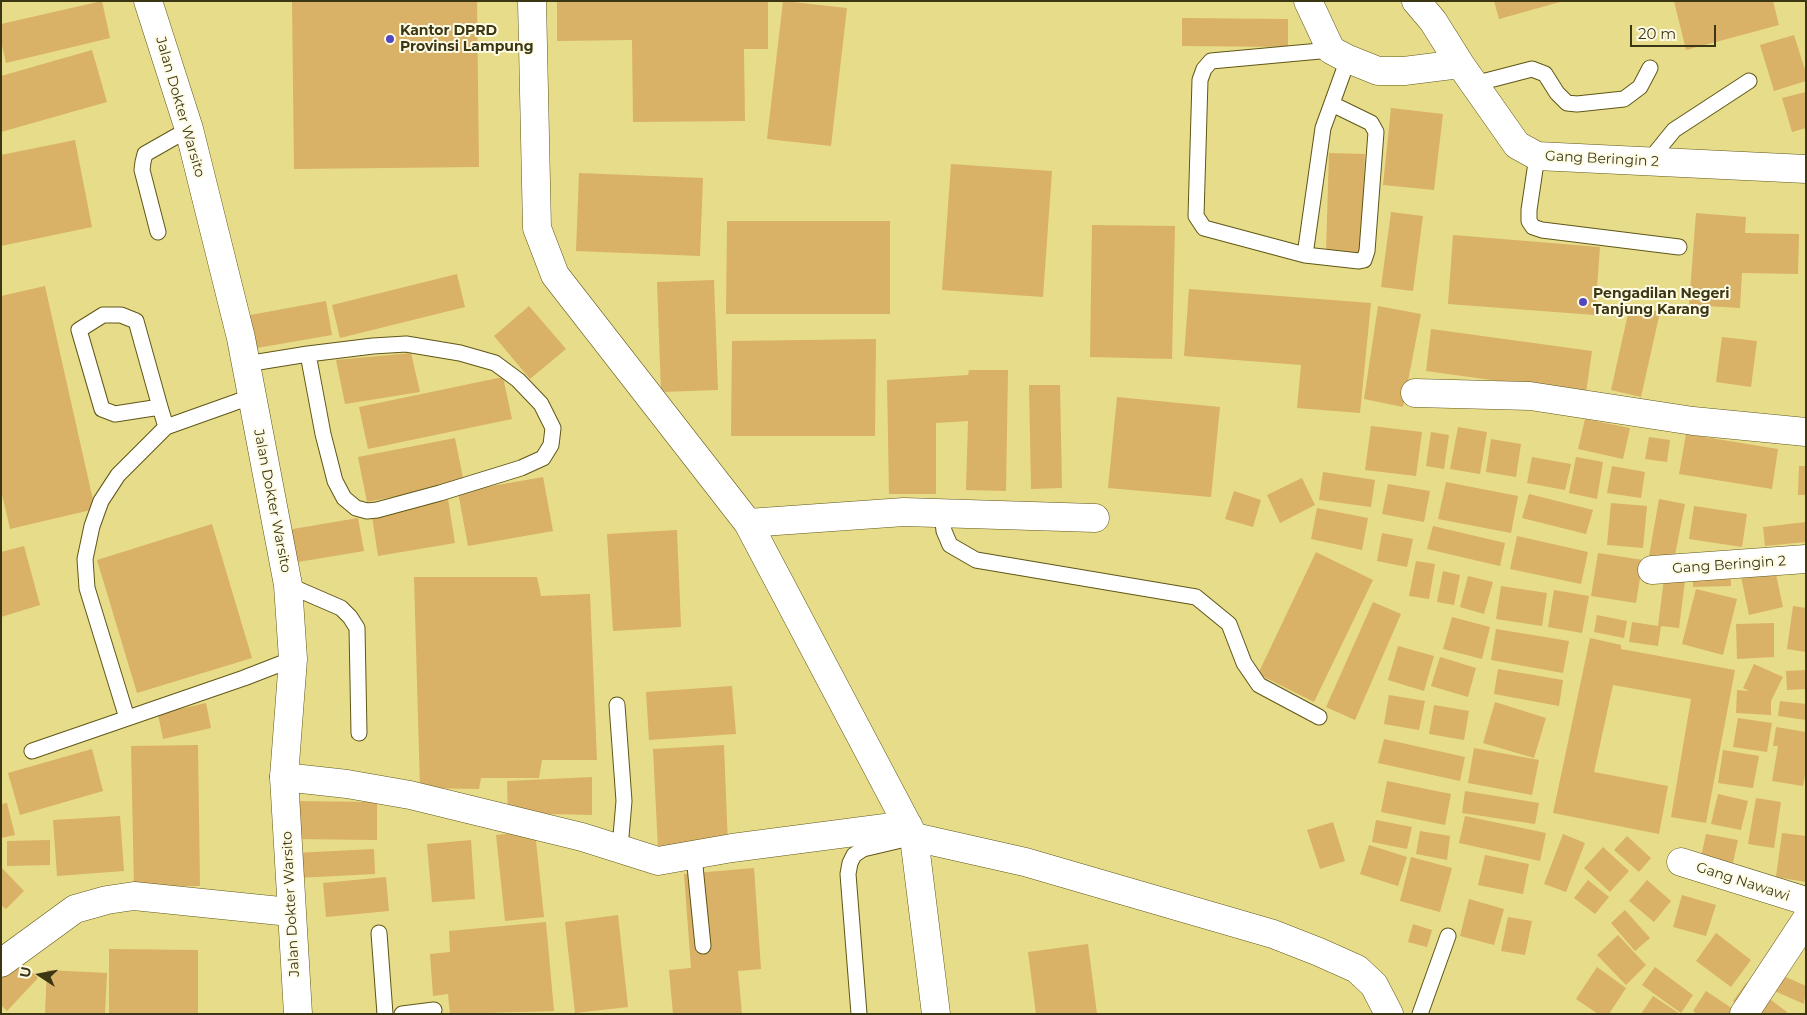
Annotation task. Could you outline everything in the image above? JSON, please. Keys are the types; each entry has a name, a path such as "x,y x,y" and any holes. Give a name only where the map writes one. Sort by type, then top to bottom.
{"street":[{"name":"Jalan Dokter Warsito","path":"148,1 189,130 246,364 288,585 293,659 284,777 290,912 298,1014"},
{"path":"532,1 536,228 555,275 748,523 911,831 936,1014"},
{"path":"1308,1 1340,55 1378,71 1467,74"},
{"name":"Gang Beringin 2","path":"1416,1 1433,21 1467,74 1517,145 1537,156 1806,169"},
{"path":"1415,394 1530,396 1693,421 1806,432"},
{"path":"748,523 904,512 1095,518"},
{"name":"Gang Beringin 2","path":"1652,570 1806,559"},
{"path":"284,777 347,784 410,795 582,837 658,861 732,848 911,831 1025,862 1282,938 1357,969 1374,985 1389,1014"},
{"name":"Gang Nawawi","path":"1681,862 1806,901"},
{"path":"1,963 75,909 106,900 134,896 290,912"},
{"path":"1744,1014 1806,920"}],"lane":[{"path":"1305,254 1322,128 1332,104 1340,55 1211,61 1200,80 1196,216 1204,228 1305,254 1358,261 1364,260 1367,251 1376,132 1371,123 1332,104"},
{"path":"1467,74 1532,69 1546,74 1557,93 1567,103 1577,104 1624,99 1640,87 1650,68"},
{"path":"1648,162 1674,130 1749,81"},
{"path":"158,232 142,170 145,154 189,130"},
{"path":"1537,156 1529,210 1529,221 1533,227 1542,230 1678,247"},
{"path":"160,408 115,414 102,409 79,330 103,315 121,315 136,322 166,427"},
{"path":"246,364 308,354 406,344 428,346 495,363 518,380 541,404 553,428 551,445 543,458 503,474 377,510 366,511 356,508 344,498 335,481 323,434 308,354"},
{"path":"127,718 86,588 85,559 92,526 101,502 118,475 166,427 253,396"},
{"path":"942,513 944,531 950,545 976,560 1196,597 1229,624 1244,663 1259,685 1319,717"},
{"path":"288,585 341,608 357,628 359,733"},
{"path":"32,751 244,678 293,659"},
{"path":"618,705 624,801 620,848"},
{"path":"859,1014 848,874 850,863 854,855 863,849 911,831"},
{"path":"694,856 704,946"},
{"path":"379,933 385,1014"},
{"path":"1420,1014 1448,936"},
{"path":"402,1014 434,1010"}],"building":[{"path":"102,1 110,38 6,63 1,41 1,24"},
{"path":"292,1 477,1 479,167 294,169"},
{"path":"557,1 768,1 768,49 744,49 745,121 633,122 632,40 557,41"},
{"path":"783,1 847,8 831,146 767,139"},
{"path":"1494,1 1560,1 1560,2 1499,19"},
{"path":"1674,1 1773,1 1779,25 1686,50"},
{"path":"1182,18 1288,19 1288,47 1182,46"},
{"path":"1794,35 1806,73 1806,81 1774,91 1760,45"},
{"path":"92,50 107,102 1,132 1,76"},
{"path":"1806,92 1806,128 1792,132 1782,98"},
{"path":"1391,108 1443,114 1434,190 1383,185"},
{"path":"75,140 92,227 1,246 1,155"},
{"path":"1329,153 1365,154 1361,253 1326,251"},
{"path":"951,164 1052,171 1043,297 942,290"},
{"path":"579,173 703,178 700,256 576,251"},
{"path":"1391,212 1423,216 1413,291 1381,287"},
{"path":"1696,213 1746,217 1745,233 1799,234 1798,274 1742,273 1740,308 1689,305"},
{"path":"727,221 890,221 890,314 726,314"},
{"path":"1092,225 1175,226 1172,359 1090,357"},
{"path":"1453,235 1600,247 1595,315 1448,304"},
{"path":"457,274 465,307 340,338 332,305"},
{"path":"714,280 718,390 661,392 657,282"},
{"path":"45,286 95,509 10,529 1,490 1,296"},
{"path":"1189,289 1371,303 1360,413 1297,408 1301,365 1184,356"},
{"path":"326,301 332,335 251,349 245,316"},
{"path":"1630,305 1660,312 1641,397 1611,390"},
{"path":"529,306 566,349 530,379 494,336"},
{"path":"1378,306 1421,314 1403,407 1364,399"},
{"path":"1431,329 1592,351 1586,393 1426,371"},
{"path":"1722,337 1757,341 1751,387 1716,382"},
{"path":"876,339 875,436 731,436 732,341"},
{"path":"411,353 420,392 345,404 336,360"},
{"path":"969,370 1008,370 1006,491 966,490 968,421 936,423 936,494 889,494 887,380 968,375"},
{"path":"503,377 512,419 368,449 359,407"},
{"path":"1029,385 1060,385 1062,488 1031,489"},
{"path":"1117,397 1220,407 1211,497 1108,488"},
{"path":"1585,419 1630,428 1623,459 1578,449"},
{"path":"1371,426 1422,432 1416,476 1365,470"},
{"path":"1458,427 1487,432 1480,474 1450,469"},
{"path":"1431,432 1449,435 1444,469 1426,466"},
{"path":"1686,434 1778,449 1772,489 1679,474"},
{"path":"1649,437 1670,440 1667,462 1645,459"},
{"path":"455,438 464,483 367,502 358,457"},
{"path":"1491,439 1521,444 1516,477 1486,472"},
{"path":"1532,457 1571,464 1565,490 1527,483"},
{"path":"1576,457 1603,462 1597,499 1569,493"},
{"path":"1612,466 1645,472 1641,498 1607,493"},
{"path":"1799,466 1806,466 1806,495 1798,495"},
{"path":"1323,472 1375,480 1371,507 1319,500"},
{"path":"543,477 553,531 468,546 458,492"},
{"path":"1302,478 1315,505 1280,523 1267,495"},
{"path":"1446,482 1518,496 1511,533 1438,519"},
{"path":"1388,484 1430,491 1424,522 1382,514"},
{"path":"1234,491 1261,500 1253,527 1225,519"},
{"path":"1529,494 1593,510 1586,534 1522,518"},
{"path":"448,499 455,543 378,556 372,516"},
{"path":"1659,499 1685,504 1674,560 1649,556"},
{"path":"1611,503 1647,506 1643,548 1607,545"},
{"path":"1694,506 1747,514 1742,547 1689,539"},
{"path":"1317,508 1368,518 1362,550 1311,539"},
{"path":"358,518 364,551 286,564 281,531"},
{"path":"1806,522 1806,542 1765,546 1763,527"},
{"path":"212,524 252,658 137,693 97,560"},
{"path":"1433,526 1505,543 1500,566 1427,549"},
{"path":"677,530 681,627 613,631 607,534"},
{"path":"1382,533 1413,539 1407,567 1377,561"},
{"path":"1517,536 1588,552 1581,584 1510,569"},
{"path":"24,546 40,605 1,617 1,552"},
{"path":"1316,552 1373,580 1314,702 1258,674"},
{"path":"1598,553 1643,560 1636,603 1591,596"},
{"path":"1416,561 1435,564 1429,599 1409,596"},
{"path":"1774,565 1783,607 1749,615 1740,572"},
{"path":"1693,570 1731,570 1731,586 1693,587"},
{"path":"1443,571 1460,575 1454,605 1437,602"},
{"path":"1468,576 1493,582 1484,614 1460,607"},
{"path":"414,577 537,577 541,596 590,594 597,760 542,760 539,778 481,778 479,789 420,788"},
{"path":"1664,579 1685,581 1679,628 1661,626 1658,646 1629,642 1632,622 1658,626"},
{"path":"1501,586 1547,593 1542,626 1496,619"},
{"path":"1696,589 1737,599 1723,655 1682,644"},
{"path":"1554,590 1589,596 1582,633 1548,627"},
{"path":"1373,602 1401,614 1355,720 1326,707"},
{"path":"1793,606 1806,608 1806,652 1787,649"},
{"path":"1597,615 1627,621 1624,638 1594,632"},
{"path":"1452,617 1490,627 1482,659 1443,649"},
{"path":"1774,623 1774,657 1737,659 1736,624"},
{"path":"1496,629 1569,641 1563,673 1491,660"},
{"path":"1590,638 1621,645 1621,649 1735,670 1706,823 1671,817 1691,699 1613,685 1594,772 1668,786 1659,834 1553,813"},
{"path":"1398,646 1434,656 1424,691 1388,680"},
{"path":"1440,657 1476,668 1468,697 1431,686"},
{"path":"1754,664 1783,677 1771,701 1771,715 1736,713 1737,690 1749,691 1743,688"},
{"path":"1498,669 1563,680 1559,706 1494,694"},
{"path":"1806,670 1806,689 1787,690 1786,671"},
{"path":"732,686 736,734 649,740 646,692"},
{"path":"1389,695 1425,701 1419,730 1384,724"},
{"path":"1780,701 1806,704 1806,720 1778,716"},
{"path":"1495,702 1546,718 1534,758 1483,743"},
{"path":"206,703 211,728 163,739 158,714"},
{"path":"1434,705 1469,711 1464,740 1429,734"},
{"path":"1738,718 1772,723 1767,752 1733,747"},
{"path":"1776,727 1806,732 1806,770 1803,786 1772,781 1778,746 1773,746"},
{"path":"1384,739 1465,757 1460,781 1378,763"},
{"path":"198,745 200,886 134,887 131,746"},
{"path":"724,745 728,846 658,849 653,749"},
{"path":"1474,748 1539,760 1532,795 1468,783"},
{"path":"92,749 103,791 20,815 8,773"},
{"path":"1723,750 1759,756 1753,788 1718,783"},
{"path":"592,777 592,815 508,813 507,781"},
{"path":"1387,781 1451,794 1445,825 1381,812"},
{"path":"1465,791 1539,803 1535,824 1462,813"},
{"path":"1718,794 1748,801 1741,830 1711,824"},
{"path":"1756,798 1781,802 1774,848 1748,844"},
{"path":"292,801 377,802 377,840 292,839"},
{"path":"7,803 15,835 1,838 1,804"},
{"path":"120,816 124,871 57,876 53,820"},
{"path":"1465,816 1546,833 1540,861 1459,843"},
{"path":"1376,820 1412,827 1407,849 1372,842"},
{"path":"1333,822 1345,861 1320,869 1307,830"},
{"path":"535,831 544,917 505,921 496,835"},
{"path":"1420,831 1450,836 1447,860 1416,854"},
{"path":"1782,833 1806,836 1806,882 1776,877"},
{"path":"1563,834 1585,843 1566,892 1544,884"},
{"path":"1706,834 1738,840 1733,863 1701,857"},
{"path":"1627,836 1651,858 1639,872 1614,850"},
{"path":"50,840 50,865 7,866 7,841"},
{"path":"471,840 475,899 432,902 427,844"},
{"path":"1369,845 1407,857 1398,886 1360,874"},
{"path":"1603,847 1629,871 1610,892 1584,868"},
{"path":"374,849 375,874 296,878 294,853"},
{"path":"1485,855 1529,864 1523,894 1478,885"},
{"path":"1411,857 1452,868 1440,912 1400,901"},
{"path":"1,867 24,891 6,909 1,905"},
{"path":"754,868 761,969 738,971 742,1014 673,1014 669,970 691,968 684,874"},
{"path":"386,877 389,911 326,917 323,883"},
{"path":"1588,880 1609,897 1595,914 1574,898"},
{"path":"1647,880 1671,901 1654,922 1629,901"},
{"path":"1682,895 1716,905 1706,936 1673,927"},
{"path":"1469,899 1504,909 1494,945 1460,936"},
{"path":"1625,910 1650,938 1635,951 1611,923"},
{"path":"618,915 628,1007 575,1013 565,922"},
{"path":"1508,917 1532,921 1525,955 1501,951"},
{"path":"546,922 554,1011 450,1014 448,994 433,996 430,954 450,952 449,931"},
{"path":"1413,924 1432,930 1427,947 1408,942"},
{"path":"1716,933 1751,960 1731,987 1696,961"},
{"path":"1618,935 1646,965 1626,985 1597,955"},
{"path":"1088,944 1097,1014 1036,1014 1028,952"},
{"path":"109,949 198,950 198,1014 109,1014"},
{"path":"19,959 38,978 7,1011 1,1005 1,978"},
{"path":"1761,966 1806,986 1804,1004 1754,982"},
{"path":"1597,967 1626,988 1609,1014 1598,1014 1576,999"},
{"path":"1655,967 1693,995 1681,1013 1642,985"},
{"path":"47,970 107,973 105,1014 45,1014"},
{"path":"1747,982 1787,1012 1786,1014 1750,1014 1733,1001"},
{"path":"1706,991 1733,1009 1730,1014 1697,1014 1693,1011"},
{"path":"1653,996 1680,1014 1641,1014"}],"place":[{"name":"Kantor DPRD Provinsi Lampung","path":"390,39"},
{"name":"Pengadilan Negeri Tanjung Karang","path":"1583,302"}]}
